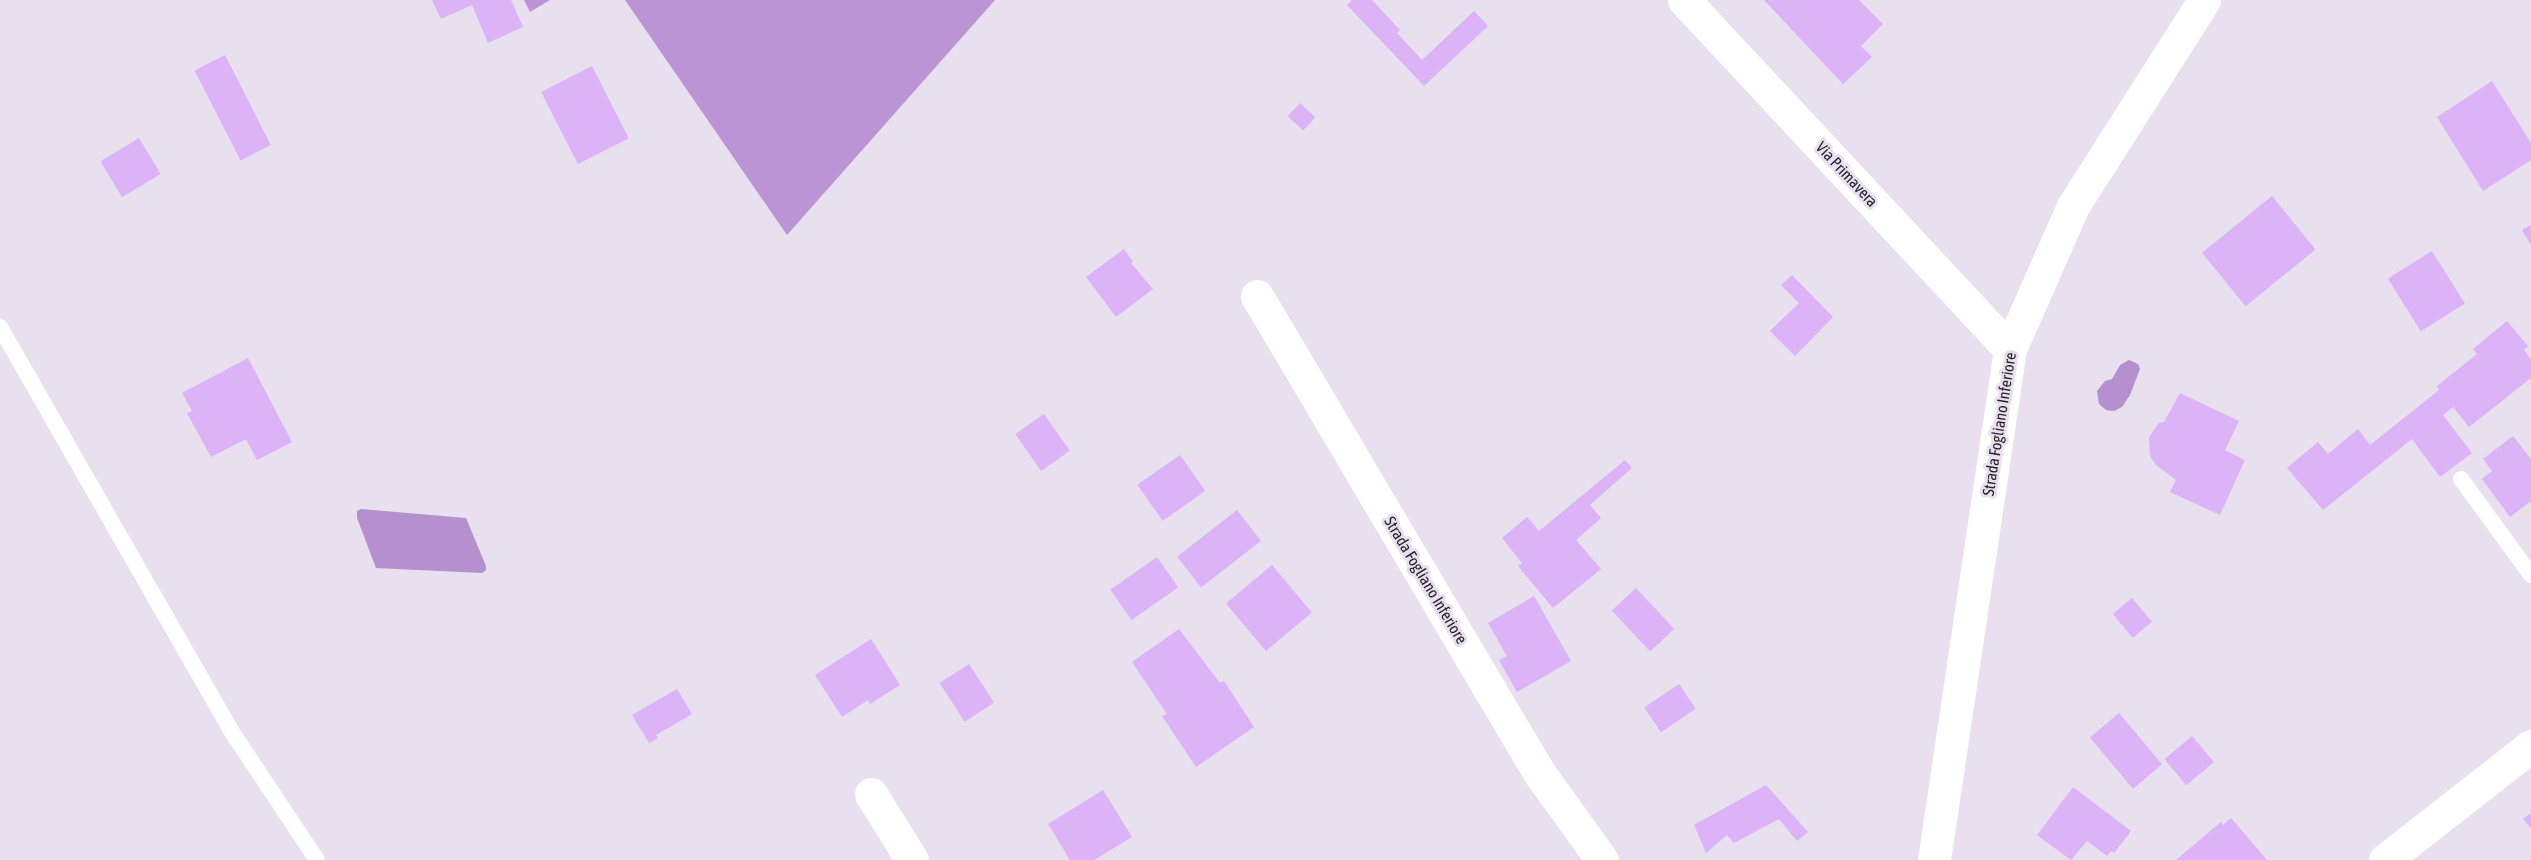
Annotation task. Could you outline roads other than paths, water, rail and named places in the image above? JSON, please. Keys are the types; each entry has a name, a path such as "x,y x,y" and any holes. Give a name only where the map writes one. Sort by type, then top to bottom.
{"street":[{"name":"Via Primavera","path":"1684,0 2010,349"},
{"name":"Strada Fogliano Inferiore","path":"1934,860 2010,349 2073,206 2204,0"},
{"name":"Strada Fogliano Inferiore","path":"1257,296 1538,771 1602,860"},
{"path":"2385,860 2531,746"},
{"path":"871,794 912,860"}],"lane":[{"path":"0,327 230,729 317,860"},
{"path":"2461,479 2531,575"}]}
